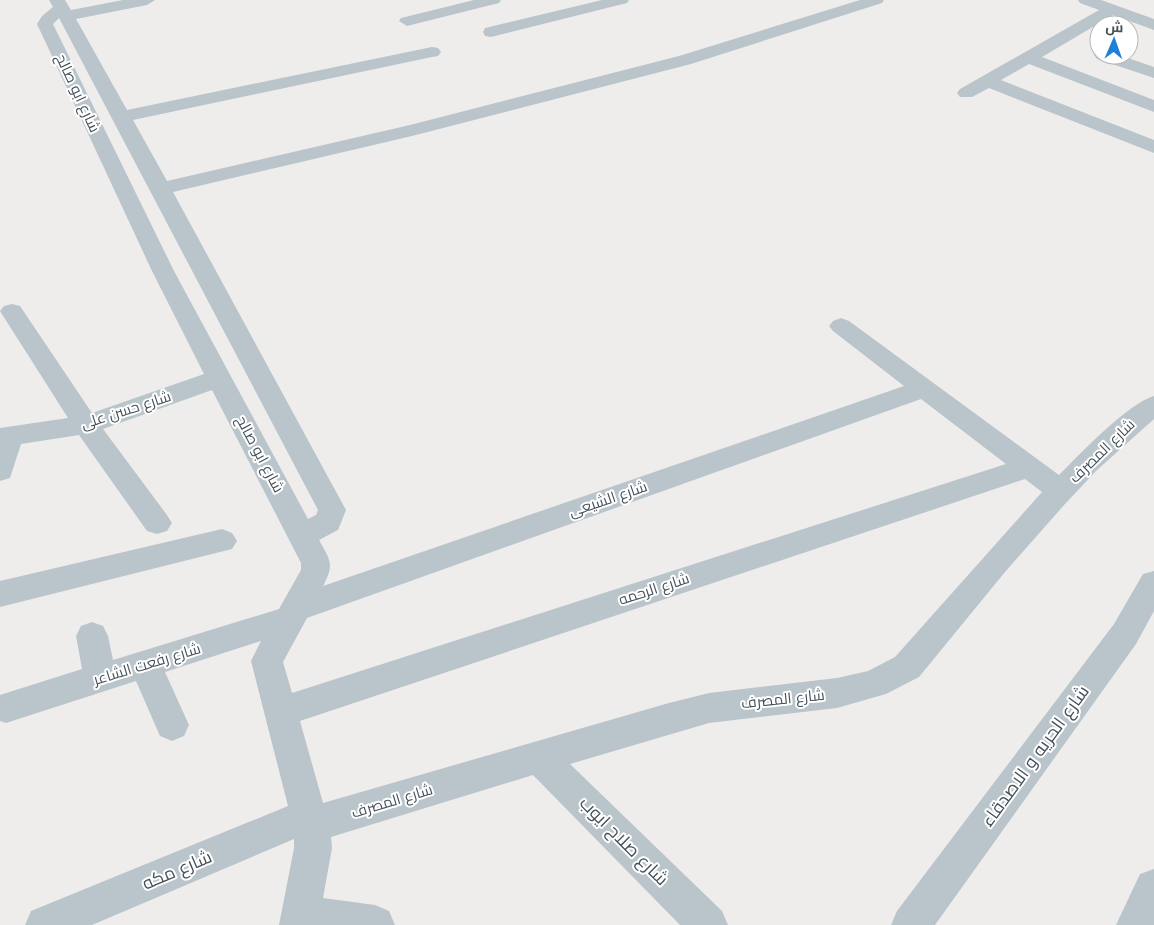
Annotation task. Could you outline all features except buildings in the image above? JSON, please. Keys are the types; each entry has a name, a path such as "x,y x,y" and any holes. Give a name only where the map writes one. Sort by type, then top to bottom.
{"street":[{"path":"62,8 147,0"},
{"path":"407,21 493,0"},
{"path":"491,32 621,0"},
{"path":"161,189 412,130 685,60 876,0"},
{"path":"1086,0 1154,25"},
{"name":"شارع ابو صالح","path":"62,8 48,19 45,24 89,82 184,266 220,378 316,562 316,571 267,660 310,820 313,848 300,919"},
{"path":"966,93 1111,10"},
{"path":"1061,40 1089,50"},
{"path":"122,117 432,52"},
{"path":"1029,58 1154,106"},
{"path":"1130,65 1154,74"},
{"path":"988,81 1154,147"},
{"path":"89,82 122,117 161,189 184,266 332,510 328,522 303,534"},
{"path":"12,311 86,425 157,523"},
{"path":"841,326 1061,491"},
{"name":"شارع حسن على","path":"5,437 86,425 220,378"},
{"name":"شارع الشيعى","path":"291,614 923,389"},
{"name":"شارع المصرف","path":"310,820 540,757 709,708 837,693 874,684 907,667 1061,491 1122,430 1154,405"},
{"path":"0,471 5,437"},
{"name":"شارع الرحمه","path":"280,712 1029,467"},
{"path":"0,594 222,541"},
{"name":"شارع الحريه و الاصدقاء","path":"911,925 1125,634 1154,583"},
{"name":"شارع رفعت الشاعر","path":"6,708 145,664 291,614"},
{"path":"92,636 100,678"},
{"path":"145,664 172,725"},
{"name":"شارع صلاح ايوب","path":"540,757 698,921"},
{"name":"شارع مكه","path":"45,925 310,820"},
{"path":"1136,925 1154,888"},
{"path":"300,919 375,925"}]}
